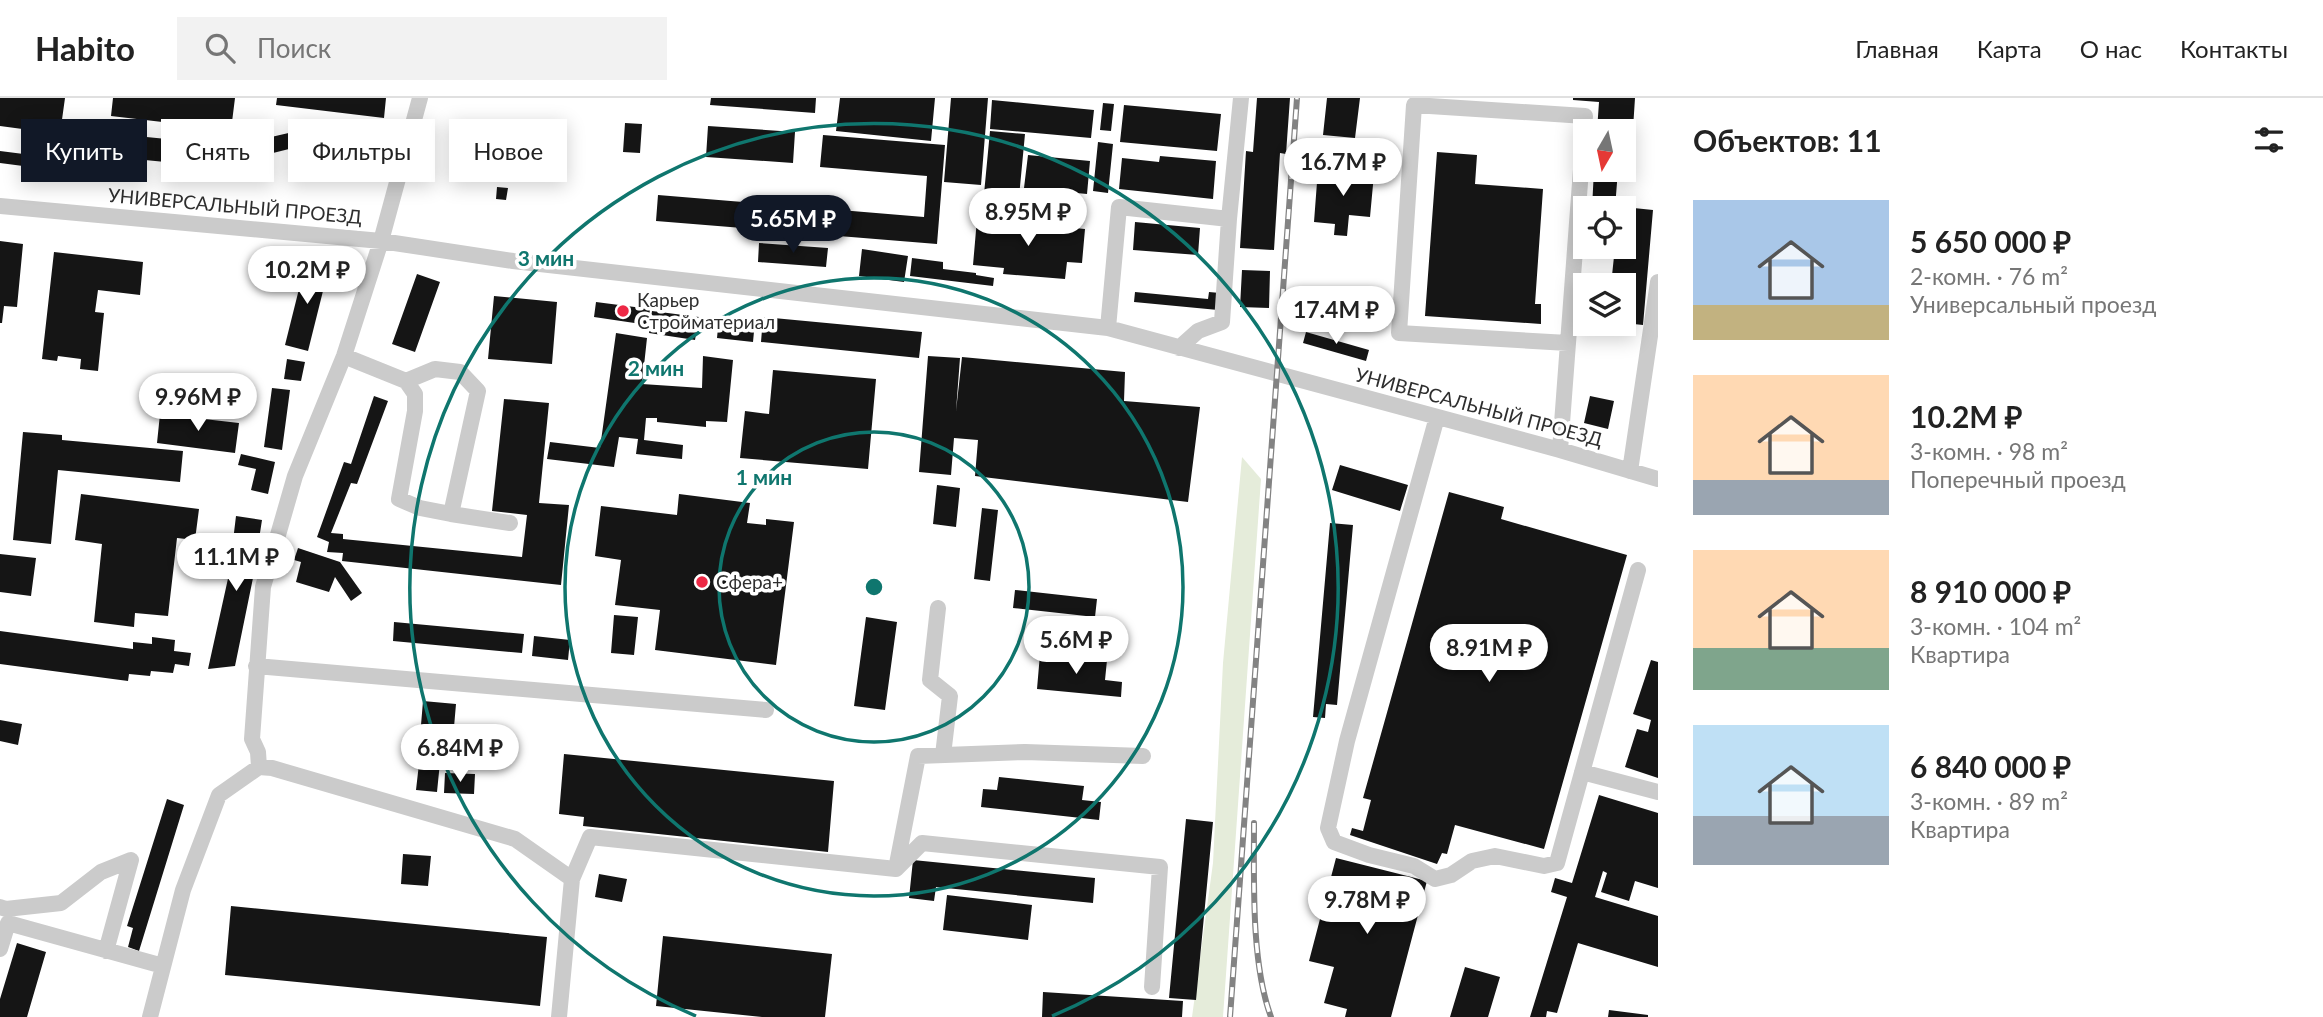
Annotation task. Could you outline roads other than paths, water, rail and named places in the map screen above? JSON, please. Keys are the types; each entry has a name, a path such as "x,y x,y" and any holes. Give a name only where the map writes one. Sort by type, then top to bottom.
{"street":[{"path":"259,767 258,752 252,739 263,587 295,477 344,356 381,241 420,98"},
{"path":"1179,348 1198,331 1222,322 1241,98"},
{"path":"1560,450 1585,116 1414,105 1399,332 1568,343"},
{"name":"УНИВЕРСАЛЬНЫЙ ПРОЕЗД","path":"0,206 381,241 513,261 1108,328 1658,479"},
{"path":"1108,328 1119,207 1229,219"},
{"path":"1630,471 1658,282"},
{"path":"344,356 407,381 415,394 415,411 399,499 420,508 510,523"},
{"path":"407,381 435,369 460,372 478,391 451,514"},
{"path":"1437,417 1347,741 1328,828 1334,842 1368,855 1414,866 1435,879 1451,875 1472,861 1494,856 1544,866 1557,863 1638,570"},
{"path":"939,608 930,680 950,696 943,755"},
{"path":"256,666 766,710"},
{"path":"896,869 918,756 1025,752 1143,756"},
{"path":"150,1017 183,890 219,795 259,767 272,768 515,839 572,879"},
{"path":"1582,772 1658,792"},
{"path":"559,1017 572,879 590,836 896,869"},
{"path":"896,869 922,844 1160,867 1152,987"},
{"path":"5,913 61,903 101,872 131,860 106,951"},
{"path":"5,913 106,951 163,966"},
{"path":"0,949 5,913"}],"railway":[{"path":"1230,1017 1297,98"},
{"path":"1254,823 1257,947 1271,1017"}],"place":[{"name":"Карьер Стройматериал","path":"623,311"},
{"name":"Сфера+","path":"702,582"}]}
